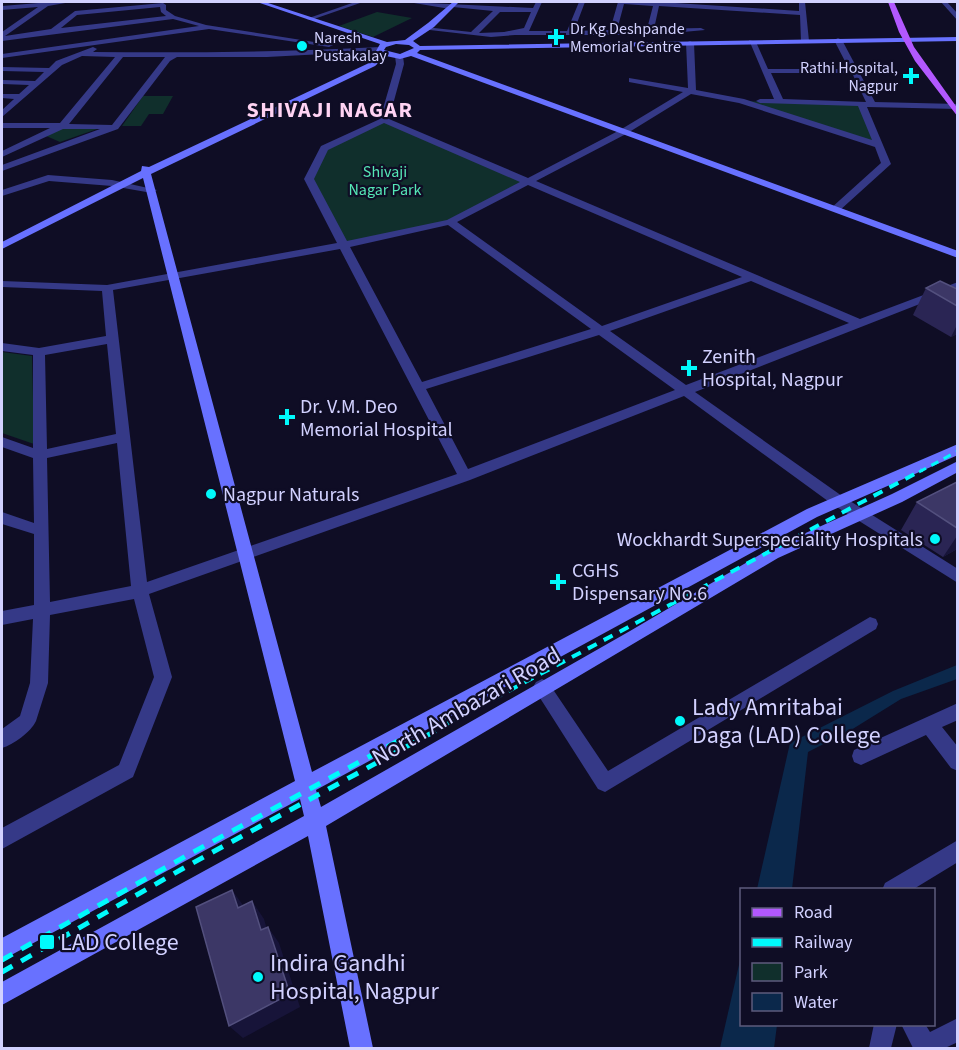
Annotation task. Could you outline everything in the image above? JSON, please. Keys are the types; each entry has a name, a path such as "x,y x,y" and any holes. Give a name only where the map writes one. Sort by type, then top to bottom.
{"main road":[{"path":"891,2 897,24 955,104 957,115"},
{"path":"899,2 909,39"}],"street":[{"path":"2,8 68,2"},
{"path":"53,31 90,2"},
{"path":"260,2 309,19 399,56 415,51 695,43 957,39"},
{"path":"326,2 343,7"},
{"path":"309,19 360,2"},
{"path":"411,2 498,10 536,10"},
{"path":"515,33 527,29 539,2"},
{"path":"570,33 582,2"},
{"path":"613,33 621,2 704,4 802,13"},
{"path":"802,2 805,41"},
{"path":"944,2 957,18"},
{"path":"2,37 47,3"},
{"path":"75,13 162,3 163,11 173,17 209,27 359,49"},
{"path":"650,33 657,3"},
{"path":"692,90 695,43 701,30 704,4"},
{"path":"78,54 267,55 384,49 407,42 453,5"},
{"path":"473,34 498,10"},
{"path":"2,37 173,17"},
{"path":"2,56 209,27"},
{"path":"425,29 473,34 650,33 701,30"},
{"path":"53,31 53,48"},
{"path":"2,114 59,63 95,48 148,36"},
{"path":"838,40 854,71 867,105"},
{"path":"407,42 415,45 415,51"},
{"path":"752,42 780,102"},
{"path":"2,238 372,64 384,49"},
{"path":"415,51 622,132 835,208 957,255"},
{"path":"2,154 62,126 121,54"},
{"path":"2,168 115,127 167,59 176,55"},
{"path":"384,120 400,64 399,56"},
{"path":"2,69 51,70"},
{"path":"765,71 854,71"},
{"path":"632,80 741,101 878,146"},
{"path":"2,82 37,83"},
{"path":"2,284 106,288 344,245 450,222 622,132 692,90"},
{"path":"2,96 21,97"},
{"path":"741,101 867,105 955,104"},
{"path":"835,208 886,164 885,156 878,146 862,109 867,105"},
{"path":"465,476 309,179 324,148 384,120 860,323"},
{"path":"2,125 115,127"},
{"path":"146,170 304,786 315,821 362,1048"},
{"path":"2,193 48,178 116,184 152,190"},
{"path":"2,246 116,184"},
{"path":"450,222 837,500 862,514 957,578"},
{"path":"418,387 601,330 751,277"},
{"path":"2,618 140,591 465,476 687,392 957,285"},
{"path":"2,838 126,771 163,677 140,591 106,288"},
{"path":"2,347 39,352 112,339"},
{"path":"2,740 27,721 39,683 42,610 39,352"},
{"path":"2,442 40,455 123,437"},
{"name":"North Ambazari Road","path":"2,949 837,500 957,449"},
{"name":"North Ambazari Road","path":"2,994 315,821 772,554 862,514 957,466"},
{"path":"2,518 41,531"},
{"path":"543,688 605,783 870,624"},
{"path":"861,756 930,726 957,711"},
{"path":"930,726 957,762"},
{"path":"895,888 957,850"},
{"path":"880,1048 886,1026"},
{"path":"913,1026 926,1048 957,1029"}],"green space":[{"path":"377,12 412,18 373,37 339,26"},
{"path":"143,96 173,96 163,114 149,114 141,126 122,126"},
{"path":"741,101 860,105 874,143"},
{"name":"Shivaji Nagar Park","path":"384,120 527,181 450,222 344,245 309,179 324,148"},
{"path":"63,127 100,128 60,142 44,135"},
{"path":"2,352 32,356 34,444 2,433"}],"water":[{"path":"957,665 957,679 901,699 851,730 808,752 792,888 757,888 790,743 893,691"},
{"path":"740,960 740,1026 777,1026 774,1048 720,1048"}],"building":[{"path":"940,281 957,289 957,306 926,288"},
{"path":"957,482 957,528 917,502"},
{"name":"Indira Gandhi Hospital, Nagpur","path":"232,890 238,908 252,901 261,930 268,927 290,994 229,1026 196,907"}],"railway":[{"path":"919,472 958,451"},
{"path":"445,725 922,470"},
{"path":"2,972 189,865 448,724"},
{"path":"2,960 186,856 422,728"}],"place":[{"name":"Dr Kg Deshpande Memorial Centre","path":"556,37"},
{"name":"Naresh Pustakalay","path":"302,46"},
{"name":"Rathi Hospital, Nagpur","path":"911,76"},
{"name":"Zenith Hospital, Nagpur","path":"689,368"},
{"name":"Dr. V.M. Deo Memorial Hospital","path":"287,417"},
{"name":"Nagpur Naturals","path":"211,494"},
{"name":"Wockhardt Superspeciality Hospitals","path":"935,539"},
{"name":"CGHS Dispensary No.6","path":"558,582"},
{"name":"Lady Amritabai Daga (LAD) College","path":"680,721"},
{"name":"LAD College","path":"47,942"},
{"name":"Indira Gandhi Hospital, Nagpur","path":"258,977"}],"district":[{"name":"SHIVAJI NAGAR","path":"330,109"}]}
